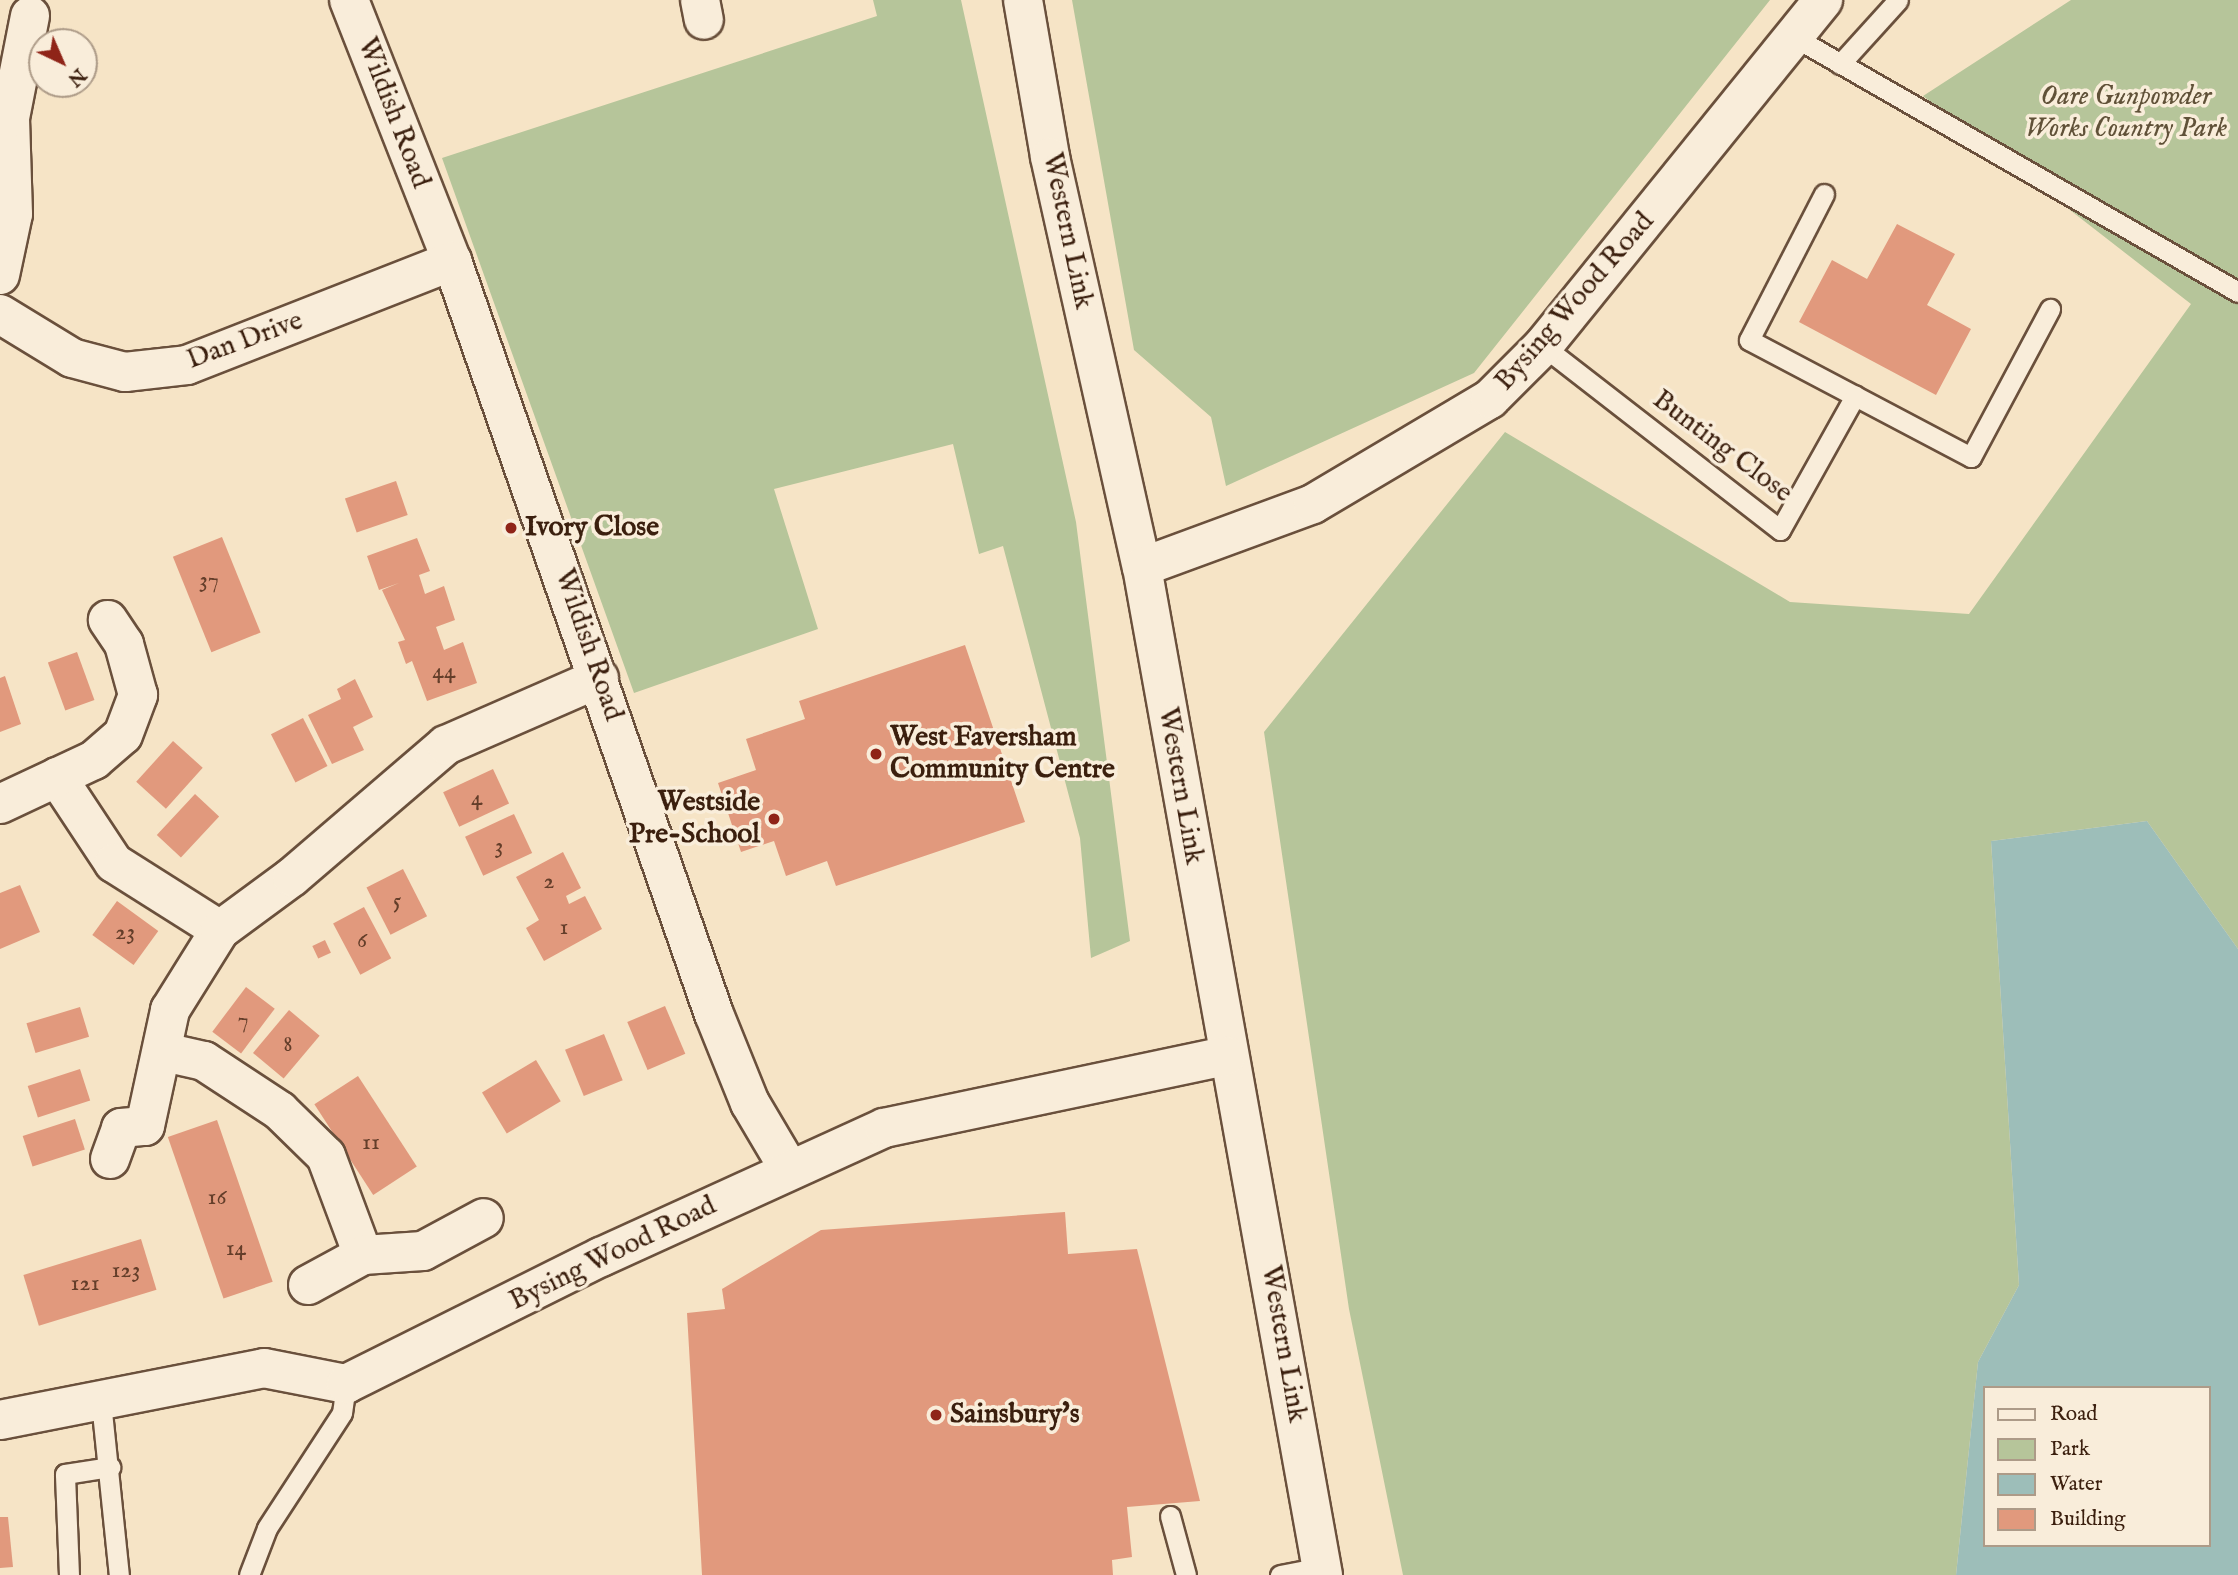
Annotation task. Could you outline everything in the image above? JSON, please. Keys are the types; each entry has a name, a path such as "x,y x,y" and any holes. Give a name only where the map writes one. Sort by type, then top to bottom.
{"street":[{"name":"Wildish Road","path":"349,0 452,261 714,1014 750,1103 789,1169"},
{"name":"Western Link","path":"1023,0 1050,157 1142,567 1227,1056 1261,1215 1322,1571"},
{"name":"Bysing Wood Road","path":"1142,567 1313,504 1490,399 1543,346 1796,38 1823,0"},
{"path":"30,16 30,28"},
{"path":"0,275 13,214 10,118 28,67"},
{"name":"Dan Drive","path":"0,314 72,358 125,372 187,365 452,261"},
{"path":"0,804 94,760 123,735 138,695 124,644 108,621"},
{"path":"110,1159 121,1128 145,1126 164,1052 170,1010 220,930 292,877 446,745 599,678"},
{"path":"57,777 114,863 220,930"},
{"path":"164,1052 204,1061 280,1111 326,1156 363,1255"},
{"name":"Bysing Wood Road","path":"346,1384 789,1169 884,1128 1227,1056"},
{"path":"308,1285 363,1255 423,1251 484,1218"},
{"path":"0,1420 264,1368 346,1384"}],"lane":[{"path":"1840,64 1898,0"},
{"path":"1796,38 2238,292"},
{"path":"1824,194 1749,340 1971,457 2050,309"},
{"name":"Bunting Close","path":"1543,346 1780,530 1855,396"},
{"path":"249,1575 272,1519 342,1413 346,1384"},
{"path":"101,1402 110,1466 119,1575"},
{"path":"69,1575 65,1474 110,1466"},
{"path":"1170,1516 1186,1575"},
{"path":"1280,1575 1322,1571"}],"green space":[{"path":"873,0 961,0 1076,522 1130,941 1091,958 1080,838 1003,546 979,554 953,444 774,489 818,629 634,693 442,158 877,16"},
{"path":"1072,0 1770,0 1474,373 1226,486 1211,417 1134,350"},
{"name":"Oare Gunpowder Works Country Park","path":"2071,0 2238,0 2238,949 2147,821 1991,841 2019,1285 1978,1362 1956,1575 1403,1575 1349,1309 1264,732 1505,432 1790,602 1969,614 2191,304 1923,96"}],"water":[{"path":"2147,821 2238,949 2238,1575 1956,1575 1978,1362 2019,1285 1991,841"}],"building":[{"path":"1897,224 1955,254 1927,305 1971,329 1936,395 1799,322 1832,260 1867,279"},
{"path":"396,481 408,515 357,533 345,499"},
{"path":"222,537 261,632 211,652 173,557"},
{"path":"417,538 430,571 419,575 425,594 444,586 455,620 436,627 444,650 463,642 477,683 427,701 412,661 406,664 398,642 405,640 382,590 399,583 379,590 367,556"},
{"name":"West Faversham Community Centre","path":"965,645 1025,822 836,886 827,861 786,876 774,841 741,852 718,783 756,770 746,739 805,719 799,701"},
{"path":"77,652 94,700 65,711 48,663"},
{"path":"5,676 21,724 0,732 0,678"},
{"path":"355,679 373,717 353,727 364,750 332,764 308,715 341,699 337,689"},
{"path":"303,718 328,766 295,782 271,734"},
{"path":"173,741 203,768 166,809 136,782"},
{"path":"493,769 509,803 459,827 443,792"},
{"path":"195,794 219,817 181,857 157,835"},
{"path":"514,814 532,853 483,876 465,837"},
{"path":"563,852 581,888 566,896 569,904 585,896 602,929 544,961 526,928 539,920 516,877"},
{"path":"403,869 427,916 391,935 366,888"},
{"path":"20,885 40,932 0,949 0,893"},
{"path":"117,901 158,931 134,965 92,935"},
{"path":"364,907 391,958 360,975 333,923"},
{"path":"325,940 331,953 318,959 312,946"},
{"path":"246,987 275,1009 241,1053 212,1032"},
{"path":"665,1006 685,1054 648,1070 627,1022"},
{"path":"80,1007 89,1037 36,1053 26,1023"},
{"path":"289,1010 320,1036 284,1079 253,1053"},
{"path":"604,1034 623,1080 584,1096 565,1050"},
{"path":"536,1060 561,1101 507,1134 482,1092"},
{"path":"80,1069 90,1100 38,1117 28,1086"},
{"path":"358,1076 417,1167 373,1195 314,1104"},
{"path":"75,1119 85,1149 33,1166 23,1136"},
{"path":"217,1120 273,1282 224,1299 168,1137"},
{"name":"Sainsbury's","path":"1065,1212 1068,1254 1137,1249 1200,1501 1127,1507 1132,1557 1112,1560 1113,1575 702,1575 687,1313 725,1309 722,1289 821,1230"},
{"path":"141,1239 156,1290 39,1326 23,1275"},
{"path":"0,1517 8,1517 13,1567 0,1568"}],"place":[{"name":"Ivory Close","path":"511,528"},
{"name":"West Faversham Community Centre","path":"876,754"},
{"name":"Westside Pre-School","path":"774,819"},
{"name":"Sainsbury's","path":"936,1415"}]}
